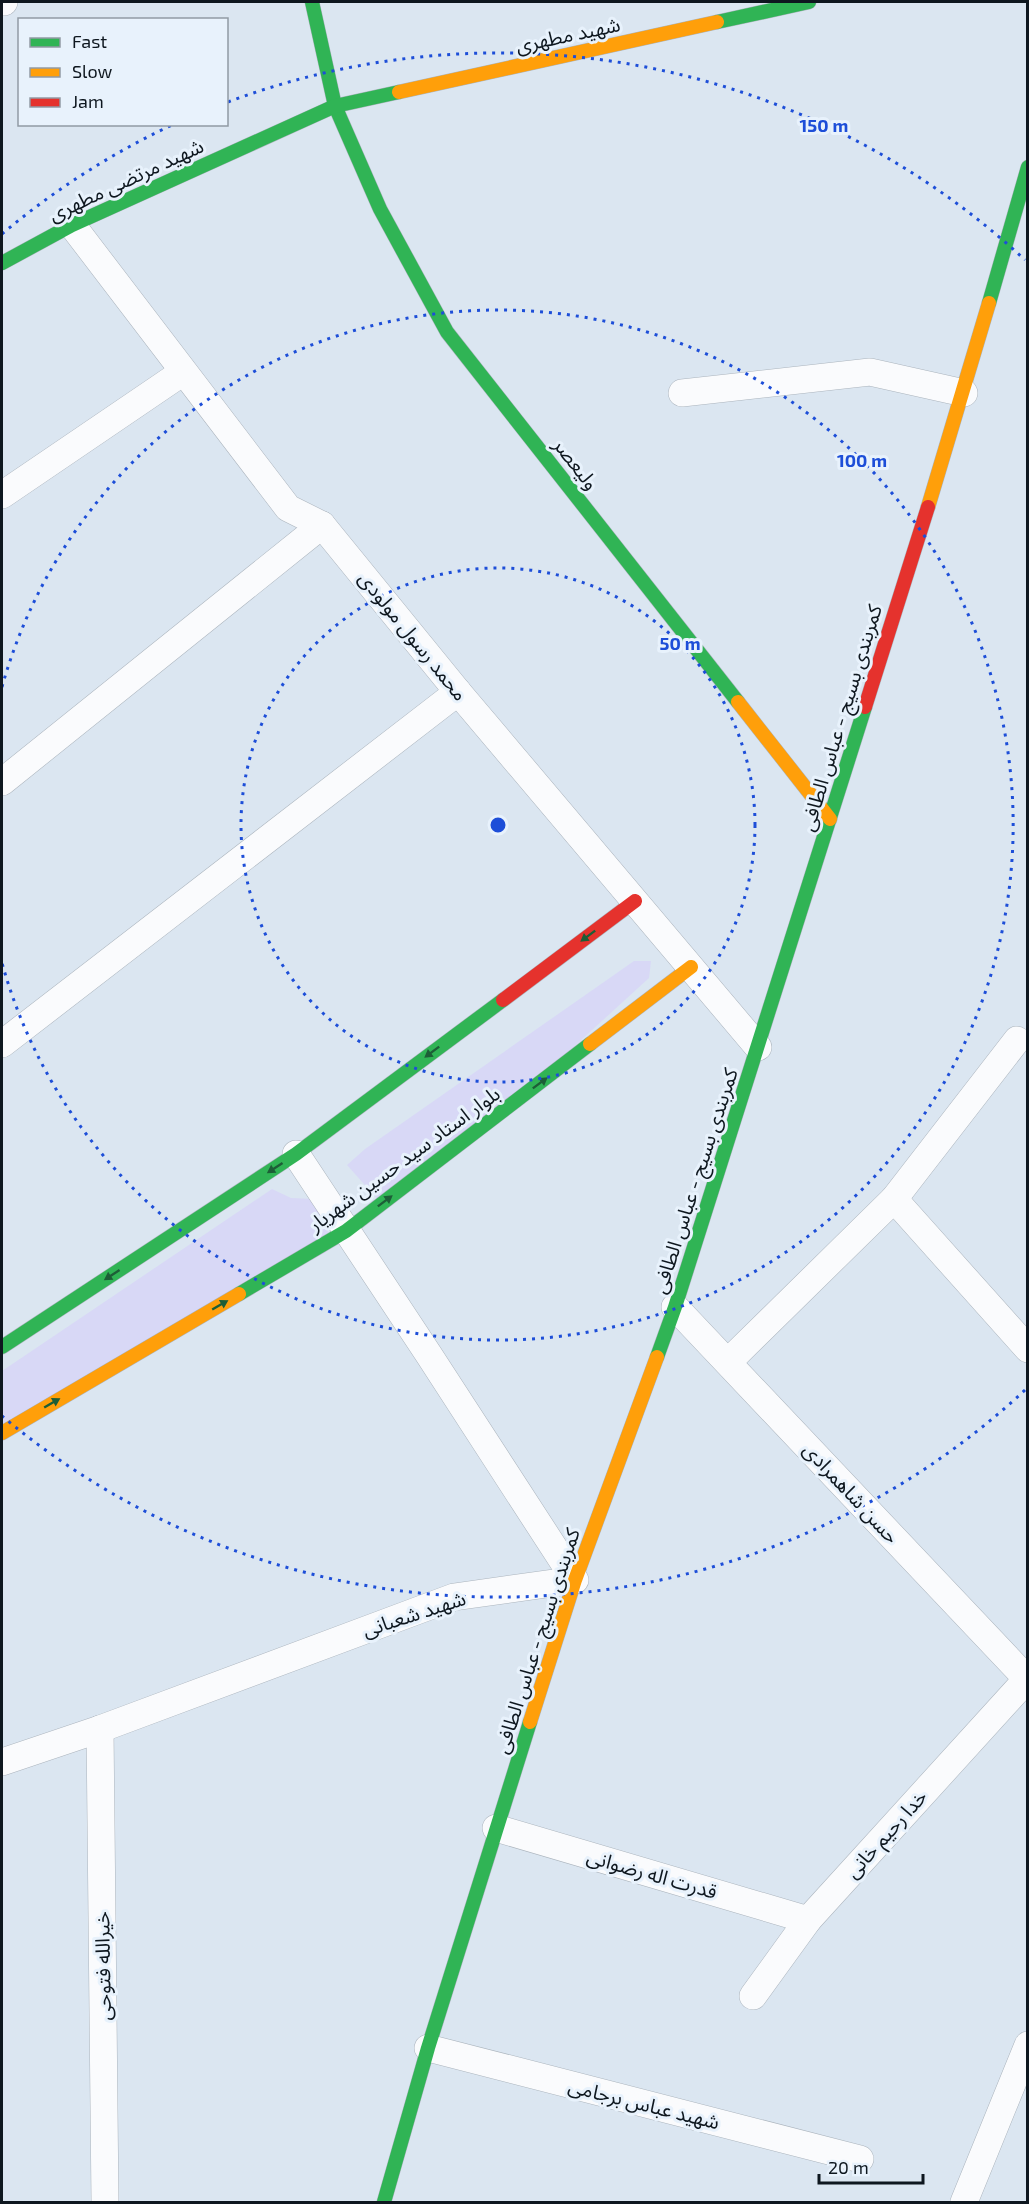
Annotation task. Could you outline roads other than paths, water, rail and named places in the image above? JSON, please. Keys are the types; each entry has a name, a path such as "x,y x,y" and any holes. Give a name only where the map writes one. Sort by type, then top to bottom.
{"street":[{"name":"ولیعصر","path":"312,2 334,106 380,209 447,332 830,819"},
{"name":"شهید مطهری","path":"334,106 809,2"},
{"name":"شهید مرتضی مطهری","path":"2,263 72,225 334,106"},
{"name":"کمربندی بسیج - عباس الطافی","path":"384,2202 428,2048 575,1580 675,1307 758,1047 964,393 1028,167"},
{"name":"محمد رسول مولودی","path":"72,225 288,508 322,525 458,692 758,1047"},
{"path":"996,279 1012,268"},
{"path":"2,495 183,372"},
{"path":"682,393 870,372 964,393"},
{"path":"2,782 322,525"},
{"path":"2,1044 458,692"},
{"path":"2,1347 296,1154 635,901"},
{"name":"بلوار استاد سید حسین شهریار","path":"2,1433 346,1231 691,967"},
{"path":"728,1362 894,1199 1024,1038"},
{"path":"296,1154 575,1580"},
{"path":"894,1199 1028,1349"},
{"name":"حسن شاهمرادی","path":"675,1307 1027,1679"},
{"name":"شهید شعبانی","path":"2,1762 100,1730 454,1597 575,1580"},
{"name":"خدا رحیم خانی","path":"753,1996 808,1920 1027,1679"},
{"name":"خیرالله فتوحی","path":"100,1730 105,2202"},
{"name":"قدرت اله رضوانی","path":"496,1828 808,1920"},
{"path":"964,2202 1028,2045"},
{"name":"شهید عباس برجامی","path":"428,2048 860,2159"}]}
